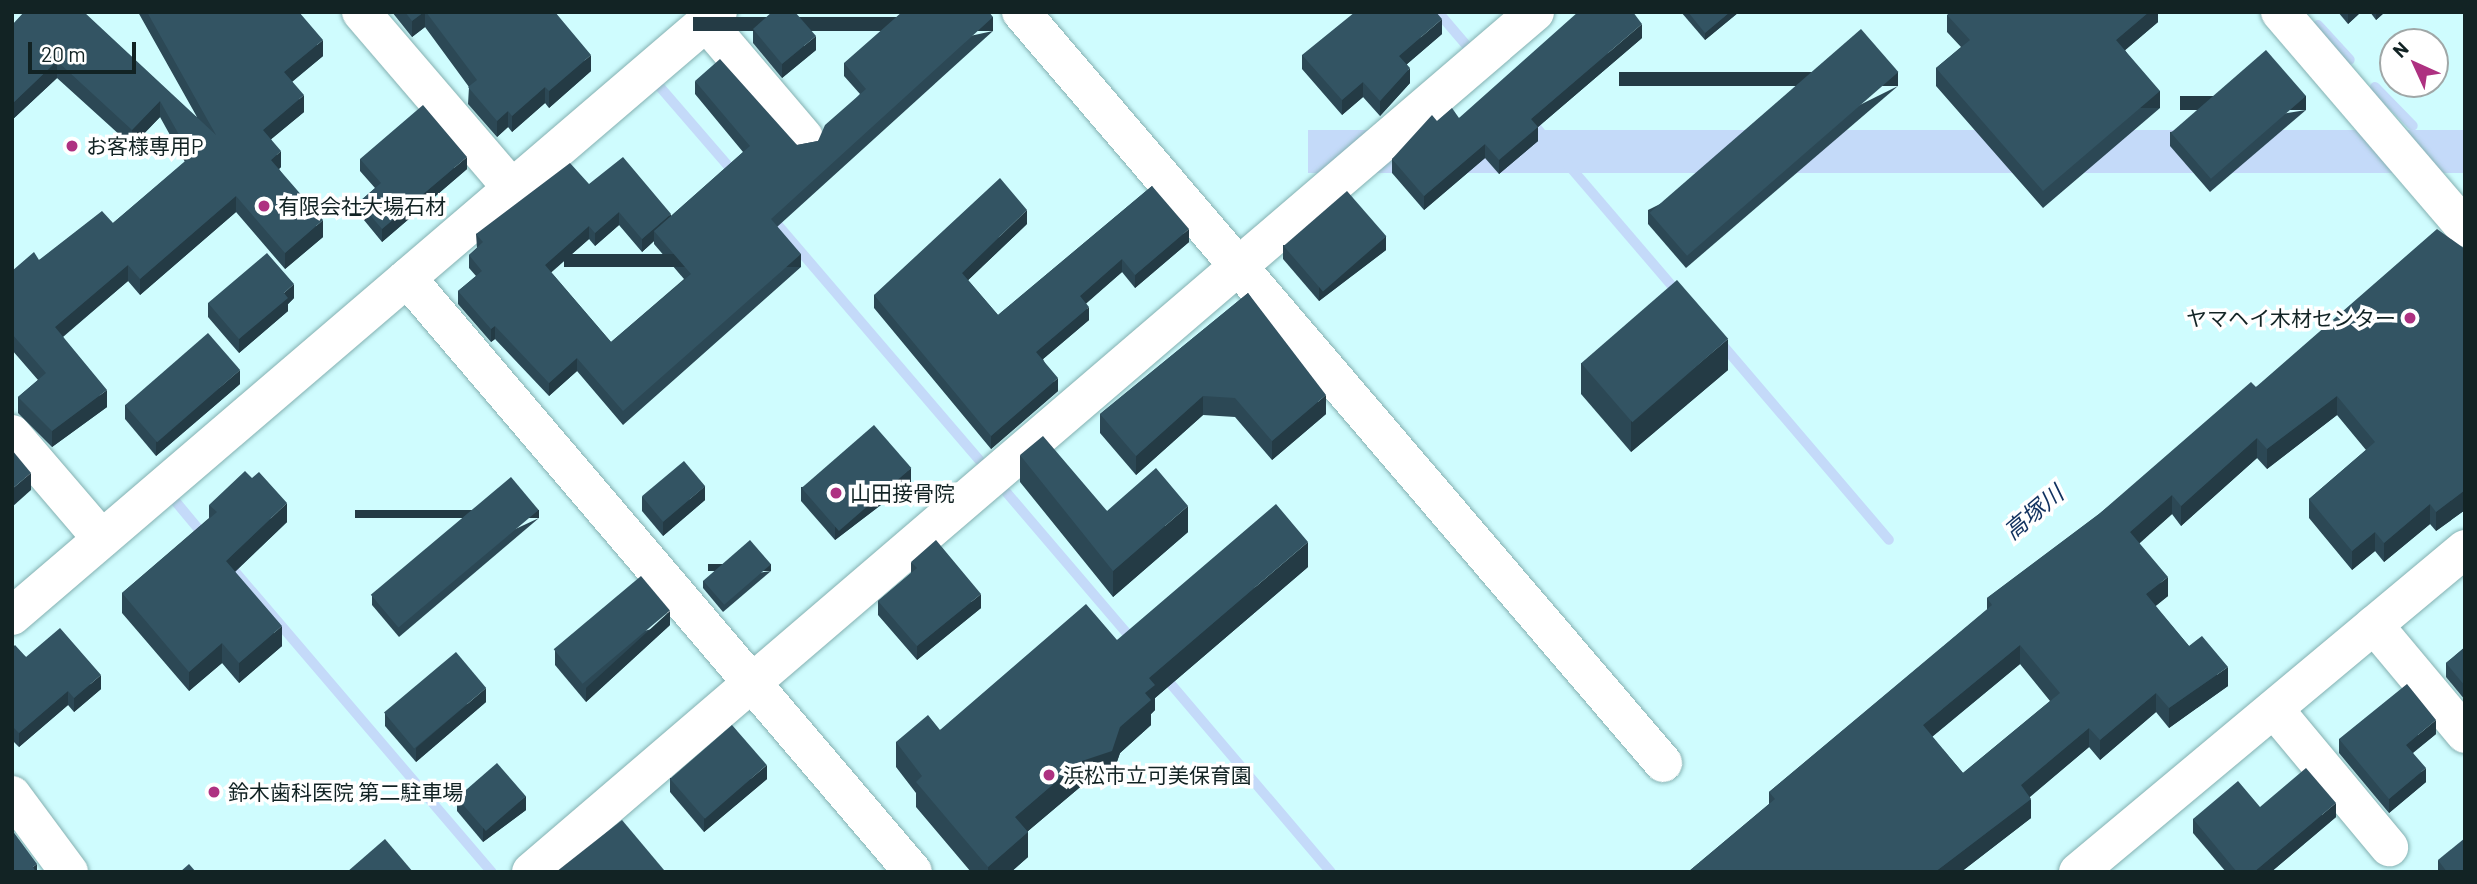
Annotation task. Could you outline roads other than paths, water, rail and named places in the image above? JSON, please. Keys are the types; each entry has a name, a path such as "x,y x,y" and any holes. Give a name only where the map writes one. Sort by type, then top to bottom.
{"street":[{"path":"361,12 512,188"},
{"path":"1021,12 1663,763"},
{"path":"531,872 1535,12"},
{"path":"2280,12 2456,217"},
{"path":"12,616 712,17 804,137"},
{"path":"407,278 914,872"},
{"path":"12,434 102,539"},
{"path":"2078,872 2465,549"},
{"path":"2374,625 2465,734"},
{"path":"2274,709 2389,847"},
{"path":"12,795 69,872"}],"water":[{"path":"1308,130 2465,130 2465,173 1308,173"}],"waterway":[{"path":"1438,12 1467,46"},
{"path":"2318,25 2350,60"},
{"path":"660,87 736,175"},
{"path":"2375,87 2413,126"},
{"path":"1529,119 1680,295"},
{"path":"771,217 979,460"},
{"path":"1720,342 1889,540"},
{"path":"1007,493 1135,643"},
{"path":"176,502 206,538"},
{"path":"226,561 492,872"},
{"path":"1164,676 1331,872"}],"place":[{"name":"お客様専用P","path":"72,146"},
{"name":"有限会社大場石材","path":"264,206"},
{"name":"ヤマヘイ木材センター","path":"2410,318"},
{"name":"山田接骨院","path":"836,493"},
{"name":"浜松市立可美保育園","path":"1049,775"},
{"name":"鈴木歯科医院 第二駐車場","path":"214,792"}],"water label":[{"name":"高塚川","path":"2033,512"}]}
